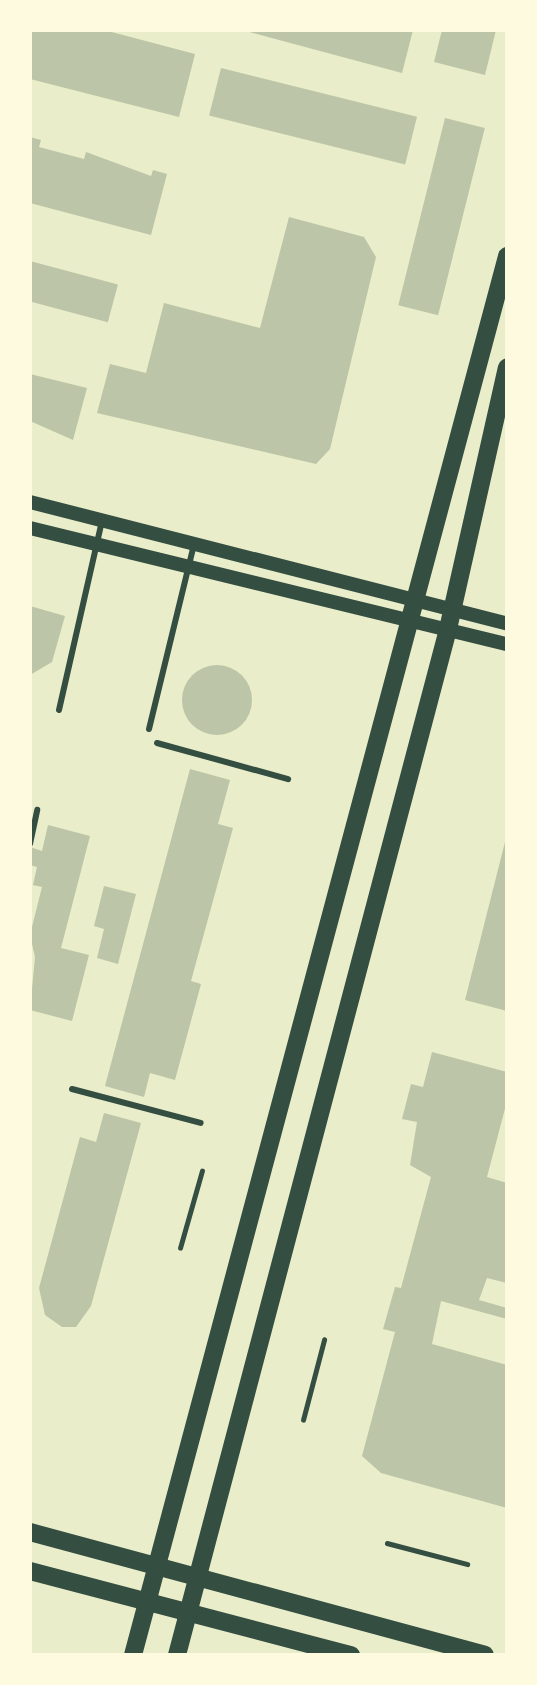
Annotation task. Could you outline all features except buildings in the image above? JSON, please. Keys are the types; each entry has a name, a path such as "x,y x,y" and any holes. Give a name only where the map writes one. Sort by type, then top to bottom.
{"main road":[{"path":"133,1655 507,256"},
{"path":"177,1655 448,629 507,368"},
{"path":"30,502 414,598 507,624"},
{"path":"30,528 507,644"},
{"path":"30,1532 485,1655"},
{"path":"30,1571 187,1615 351,1655"}],"street":[{"path":"60,710 102,521"},
{"path":"149,729 194,544"},
{"path":"157,743 288,779"},
{"path":"30,844 37,810"},
{"path":"72,1089 201,1122"}],"path":[{"path":"180,1248 202,1171"},
{"path":"303,1420 324,1340"},
{"path":"387,1543 467,1564"}]}
